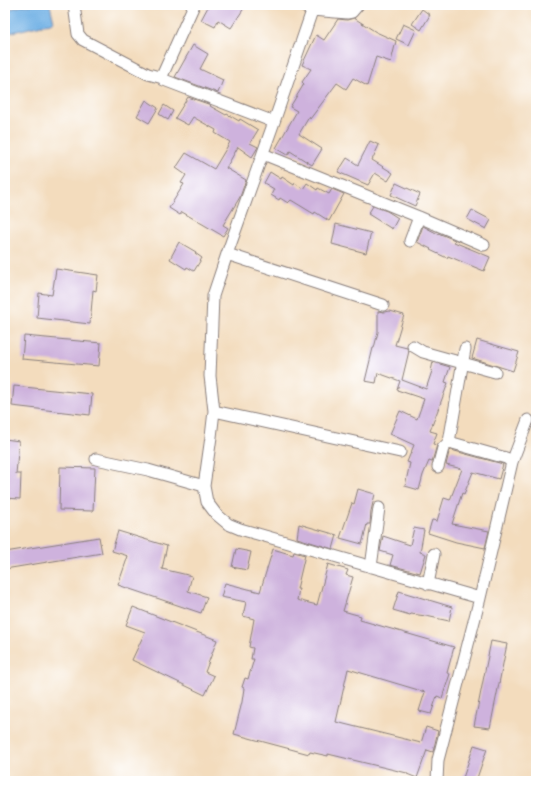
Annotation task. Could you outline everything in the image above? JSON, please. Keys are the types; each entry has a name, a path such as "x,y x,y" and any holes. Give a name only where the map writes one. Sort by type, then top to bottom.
{"street":[{"path":"74,5 78,34 83,40 148,74 163,78 164,80 274,122"},
{"path":"163,78 162,76 194,5"},
{"path":"301,5 347,13 352,12 358,5"},
{"path":"313,8 263,154 226,254 213,296 210,376 214,411 204,486 207,502 216,514 228,524 247,531 480,598"},
{"path":"263,154 484,245"},
{"path":"410,241 419,217"},
{"path":"226,254 383,305"},
{"path":"413,346 422,352 495,372"},
{"path":"438,467 444,448 449,442 461,363 465,349"},
{"path":"214,411 400,452"},
{"path":"437,781 438,760 480,598 512,462 528,420"},
{"path":"449,442 506,458 512,462"},
{"path":"96,459 148,470 204,486"},
{"path":"371,567 379,508"},
{"path":"428,584 434,554"}],"water":[{"path":"25,5 50,5 54,22 5,34 5,10"}],"building":[{"path":"209,5 246,5 231,28 218,20 215,27 201,20"},
{"path":"422,9 430,15 421,30 412,24"},
{"path":"354,18 376,32 396,41 391,62 376,57 367,86 353,78 346,89 337,83 310,119 309,117 299,134 322,149 312,165 290,151 288,155 276,148 297,111 290,107 304,84 302,82 311,69 302,65 316,35 324,40 338,19 347,20"},
{"path":"403,24 416,30 409,45 396,39"},
{"path":"193,45 208,54 200,69 223,80 218,93 175,77"},
{"path":"188,97 211,105 210,106 226,115 227,114 239,121 240,119 258,130 250,143 258,147 252,157 238,147 226,168 246,180 240,197 223,225 228,228 223,236 182,212 180,215 169,208 184,184 181,183 186,175 176,168 186,153 214,169 230,142 215,133 216,130 193,117 188,125 175,118"},
{"path":"146,100 158,108 149,123 137,116"},
{"path":"164,105 173,111 168,120 159,114"},
{"path":"370,141 379,145 372,160 393,173 388,181 375,173 368,185 338,172 347,158 358,165"},
{"path":"270,172 281,179 282,177 294,185 295,183 303,189 307,183 317,190 318,188 329,194 332,189 344,194 329,221 291,200 288,203 271,195 274,189 264,183"},
{"path":"396,183 420,194 415,206 391,195"},
{"path":"373,206 387,211 398,218 392,229 368,214"},
{"path":"472,210 491,220 486,229 467,219"},
{"path":"336,224 371,233 366,253 332,244"},
{"path":"423,226 438,234 455,240 454,242 490,257 484,271 448,256 447,258 417,242"},
{"path":"179,242 196,252 195,253 202,258 194,271 187,267 186,269 170,259"},
{"path":"56,269 98,275 96,291 93,290 90,324 37,318 39,293 52,295"},
{"path":"378,311 390,311 404,315 395,345 407,348 409,351 402,380 426,389 432,371 433,362 450,367 445,382 448,383 430,431 437,433 433,444 437,445 432,462 429,461 423,475 419,490 405,486 410,463 407,462 414,445 390,434 400,411 417,419 424,399 397,390 400,381 378,373 376,383 365,381 378,332"},
{"path":"24,336 101,343 99,366 22,359"},
{"path":"477,340 519,352 513,371 472,358"},
{"path":"14,386 92,394 90,415 12,406"},
{"path":"5,439 19,441 16,474 21,474 20,499 5,498"},
{"path":"451,450 503,464 499,479 473,472 464,494 462,493 452,524 489,531 485,548 456,542 428,533 432,520 437,521 444,498 450,500 462,469 446,465 449,452"},
{"path":"60,467 95,468 93,511 59,510"},
{"path":"358,489 375,494 370,524 367,524 362,544 340,538 352,503 354,504"},
{"path":"299,524 337,535 333,549 297,538"},
{"path":"414,528 424,530 420,552 426,554 420,573 390,565 393,555 380,551 383,536 410,545"},
{"path":"118,531 167,546 162,569 192,576 188,591 207,597 201,613 118,585 128,556 112,551"},
{"path":"99,537 102,553 5,569 5,552"},
{"path":"236,549 251,552 247,570 232,567"},
{"path":"273,549 293,555 294,552 305,555 297,589 299,589 297,600 317,605 328,564 348,570 346,575 353,577 343,611 361,616 360,620 454,647 447,673 450,674 442,698 437,696 431,714 419,711 425,692 348,669 336,722 421,743 426,727 438,731 433,752 427,750 417,778 407,773 328,754 328,756 310,752 309,754 234,734 242,702 244,688 242,687 245,678 248,679 254,659 251,659 253,648 249,647 254,619 243,616 246,602 221,597 225,583 260,592"},
{"path":"399,591 452,607 449,621 426,616 410,615 393,610"},
{"path":"133,607 217,640 205,672 214,676 205,695 132,660 145,632 126,625"},
{"path":"491,641 507,644 490,728 474,726"},
{"path":"474,745 487,749 476,781 462,781"}]}
